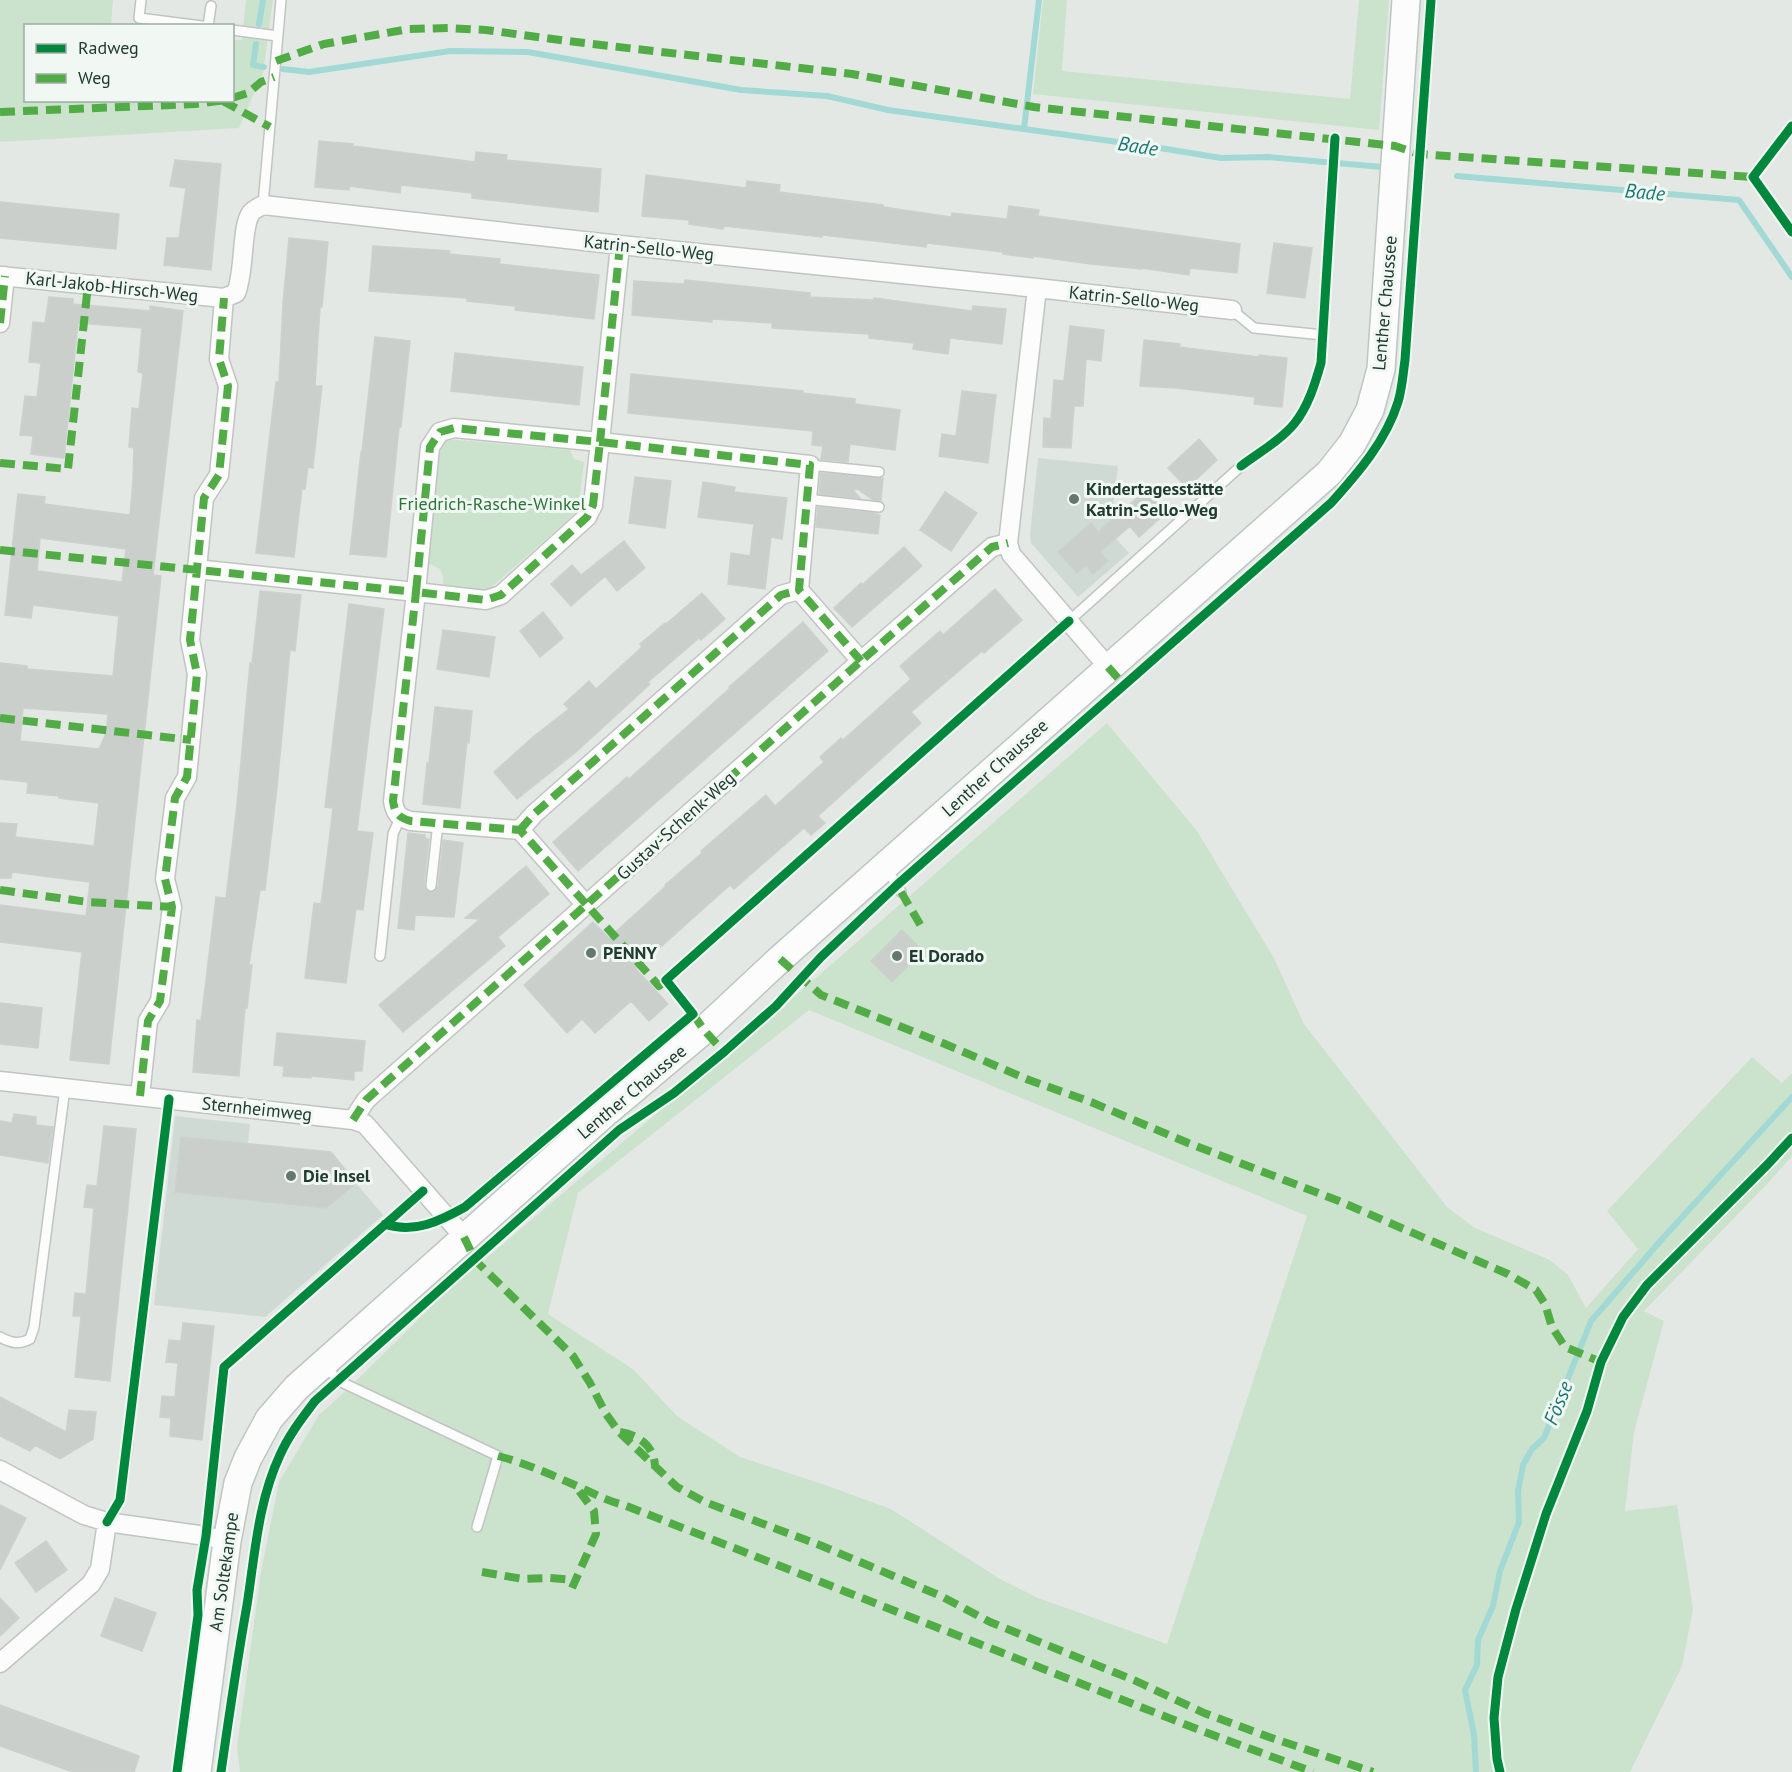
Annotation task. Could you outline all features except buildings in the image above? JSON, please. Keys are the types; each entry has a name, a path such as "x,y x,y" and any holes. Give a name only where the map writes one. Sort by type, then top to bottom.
{"street":[{"name":"Lenther Chaussee","path":"296,1388 604,1114 704,1030 884,866 1329,473 1352,444 1370,410 1381,369 1406,0"},
{"path":"140,1096 148,1021 160,1001 172,907 165,879 175,798 187,777 191,740 197,674 190,640 204,498 219,475 228,386 219,359 224,298 236,293 240,282 247,225 251,212 263,204"},
{"name":"Katrin-Sello-Weg","path":"263,204 620,245 1232,310"},
{"path":"196,569 486,600 501,595 587,517 593,505 620,245"},
{"path":"0,323 2,276"},
{"name":"Karl-Jakob-Hirsch-Weg","path":"2,276 224,298"},
{"path":"1036,288 1008,543 1011,554 1108,668"},
{"path":"586,905 520,830 411,821 400,818 394,810 393,801 430,447 440,432 454,428 810,465 799,590 861,661"},
{"name":"Gustav-Schenk-Weg","path":"354,1120 366,1100 861,661 993,547 1008,543"},
{"path":"520,830 534,814 781,596 799,590"},
{"name":"Sternheimweg","path":"0,1081 354,1120"},
{"path":"354,1120 365,1124 464,1237"},
{"name":"Am Soltekampe","path":"197,1772 227,1541 238,1483 248,1458 269,1419 296,1388"},
{"path":"0,1470 84,1515 107,1522 227,1541"},
{"path":"0,1663 91,1584 100,1569 107,1522"}],"lane":[{"path":"141,0 139,18 186,24"},
{"path":"263,204 281,0"},
{"path":"208,24 211,6"},
{"path":"234,30 278,36"},
{"path":"1232,310 1254,328 1323,335"},
{"path":"810,465 879,472"},
{"path":"1070,621 1241,466"},
{"path":"806,499 879,507"},
{"path":"380,956 393,834 400,818"},
{"path":"431,886 438,823"},
{"path":"884,866 901,892"},
{"path":"0,1337 21,1343 30,1339 34,1327 65,1088"},
{"path":"322,1363 339,1381 498,1456 477,1527"},
{"path":"107,1522 120,1500 128,1442"}],"shaded area":[{"name":"Kindertagesstätte Katrin-Sello-Weg","path":"1038,458 1118,466 1110,532 1129,553 1078,597 1031,543"},
{"path":"175,1116 250,1124 242,1198 326,1208 356,1183 383,1215 265,1317 154,1305"}],"green space":[{"path":"0,0 113,0 111,24 24,24 24,102 234,102 234,40 242,40 246,0 273,0 263,73 239,128 0,142"},
{"path":"1043,0 1067,0 1062,71 1350,99 1359,0 1389,0 1379,130 1033,94"},
{"name":"Friedrich-Rasche-Winkel","path":"446,439 570,450 574,459 584,462 578,511 487,591 443,586 440,569 424,561 435,451"},
{"path":"1107,723 1197,831 1274,958 1304,1024 1447,1207 1475,1228 1550,1260 1568,1275 1586,1308 1638,1249 1607,1211 1752,1057 1782,1083 1792,1073 1792,1156 1644,1311 1664,1321 1634,1432 1625,1511 1677,1505 1693,1609 1682,1666 1630,1772 240,1772 237,1747 261,1572 279,1482 319,1415 456,1282 817,977","holes":["809,1010 1307,1216 1167,1644 1038,1598 1000,1579 891,1509 740,1457 677,1416 634,1370 548,1314 578,1193"]}],"waterway":[{"path":"259,24 263,0"},
{"name":"Bade","path":"1039,0 1024,129 1221,158 1268,157 1382,167"},
{"path":"256,44 253,65 264,67"},
{"path":"283,69 309,72 450,51 528,52 741,90 827,96 888,110 1024,129"},
{"name":"Bade","path":"1457,176 1739,200 1792,277"},
{"name":"Fösse","path":"1476,1772 1474,1735 1465,1690 1477,1665 1478,1640 1493,1606 1500,1571 1519,1522 1518,1491 1523,1465 1532,1449 1544,1438 1591,1321 1663,1238 1792,1097"}],"marked path":[{"path":"276,61 324,44 409,29 486,30 852,74 1034,107 1395,146 1419,154 1753,177"},
{"path":"234,97 248,93 261,82 274,77"},
{"path":"0,112 210,102"},
{"path":"225,102 270,127"},
{"path":"620,245 600,442 454,428 440,432 430,447 416,592 486,600 501,595 587,517 593,505 600,442 810,465 799,590 861,661"},
{"path":"0,323 5,276"},
{"path":"0,463 68,469 88,285"},
{"path":"140,1096 148,1021 160,1001 172,907 165,879 175,798 187,777 197,674 190,640 204,498 219,475 228,386 219,359 224,298"},
{"path":"353,1120 366,1100 861,661 992,547 1008,543"},
{"path":"0,550 416,592 393,801 396,812 411,821 520,830 659,986 666,980"},
{"path":"520,830 534,814 781,595 799,590"},
{"path":"1108,667 1124,685"},
{"path":"0,718 191,740"},
{"path":"0,890 88,902 172,907"},
{"path":"901,892 921,926"},
{"path":"780,959 821,995 1029,1080 1091,1102 1188,1143 1339,1201 1508,1274 1536,1290 1545,1304 1552,1327 1565,1347 1601,1362"},
{"path":"693,1014 724,1052"},
{"path":"464,1237 475,1260 573,1356 606,1414 619,1432 677,1487 705,1502 822,1546 941,1596 990,1622 1136,1681 1204,1713 1373,1772"},
{"path":"620,1432 644,1443 652,1453 655,1466"},
{"path":"498,1456 1197,1729 1313,1772"},
{"path":"572,1588 596,1534 594,1511 577,1488"},
{"path":"482,1572 523,1579 575,1580"}],"cycle path":[{"path":"221,1772 262,1510 273,1473 284,1448 315,1401 619,1130 674,1093 776,1006 821,957 897,885 1331,503 1379,443 1393,416 1399,397 1405,360 1431,0"},
{"path":"1792,126 1753,177 1792,232"},
{"path":"1241,466 1276,441 1294,424 1307,403 1321,363 1335,138"},
{"path":"385,1224 406,1228 416,1227 446,1217 465,1207 693,1014 666,980 1069,621"},
{"path":"107,1522 120,1500 169,1099"},
{"path":"1500,1772 1494,1718 1498,1677 1516,1609 1546,1514 1587,1411 1601,1362 1623,1317 1647,1285 1792,1138"},
{"path":"177,1772 198,1615 197,1590 206,1536 224,1367 423,1191"}],"place":[{"name":"Kindertagesstätte Katrin-Sello-Weg","path":"1074,499"},
{"name":"PENNY","path":"591,953"},
{"name":"El Dorado","path":"897,956"},
{"name":"Die Insel","path":"291,1176"}]}
